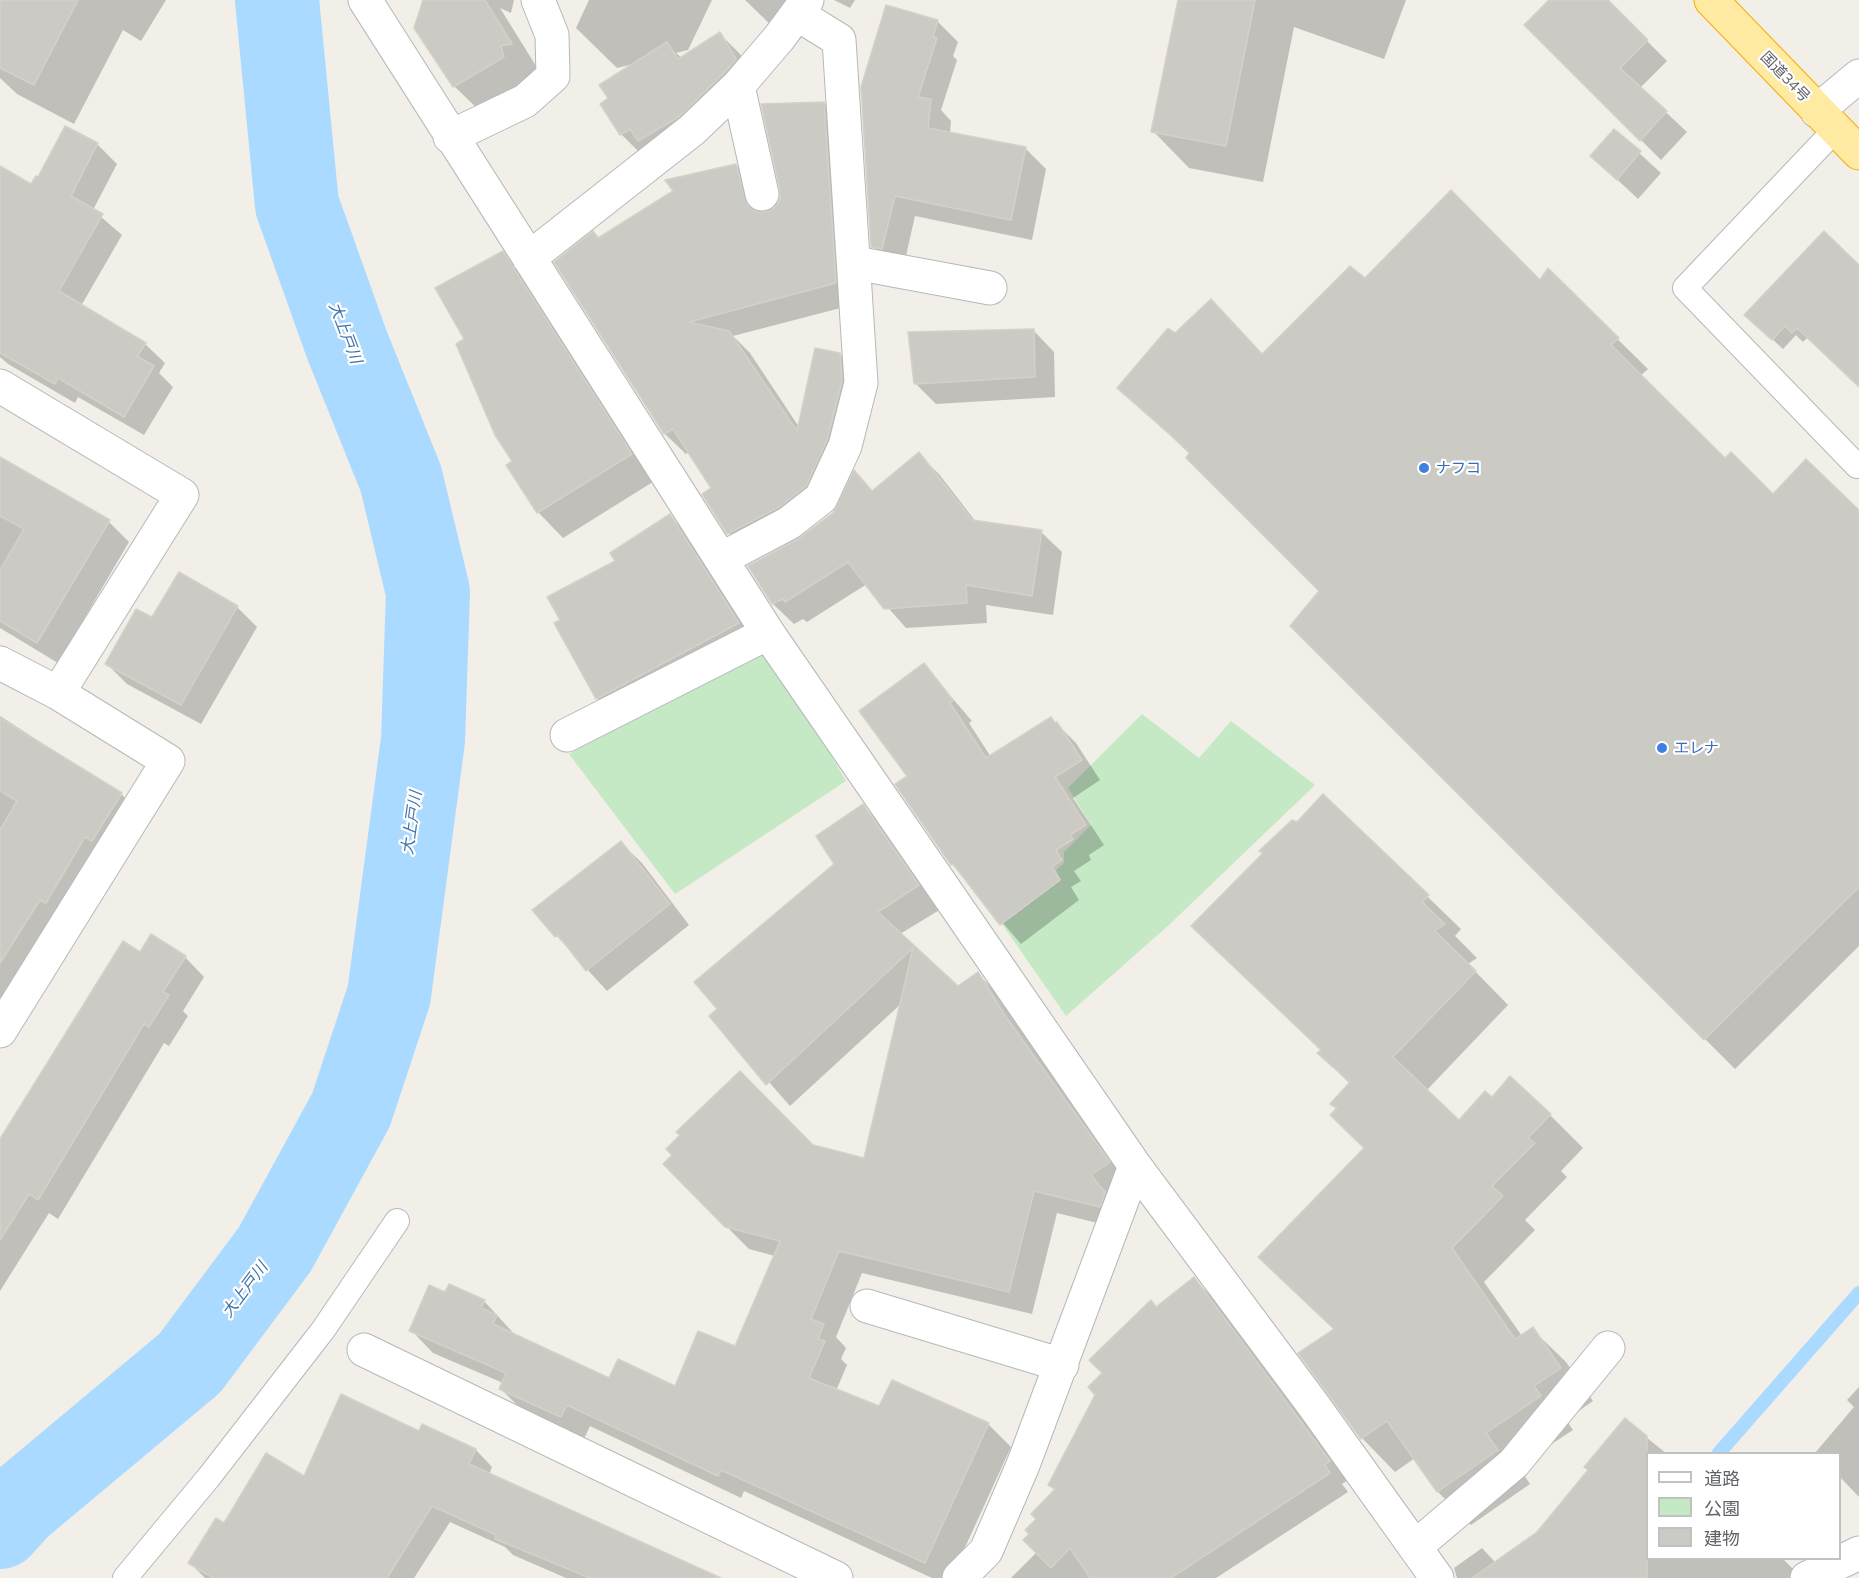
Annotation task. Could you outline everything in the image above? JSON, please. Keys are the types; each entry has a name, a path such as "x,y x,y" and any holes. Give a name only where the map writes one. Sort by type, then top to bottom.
{"highway":[{"name":"国道34号","path":"1711,0 1859,153"}],"street":[{"path":"365,0 407,71 768,633 1135,1166 1314,1406 1437,1578"},
{"path":"450,136 525,101 552,76 552,34 538,0"},
{"path":"529,258 692,130 738,86 802,7 839,40 861,383 845,446 820,498 789,523 721,559"},
{"path":"1826,120 1859,76"},
{"path":"738,86 762,195"},
{"path":"855,263 990,288"},
{"path":"0,386 182,495 58,693"},
{"path":"567,735 768,633"},
{"path":"0,663 58,693 168,761 0,1031"},
{"path":"959,1578 986,1551 1023,1466 1135,1166"},
{"path":"867,1306 1062,1365"},
{"path":"1415,1547 1514,1463 1608,1348"},
{"path":"364,1350 836,1578"},
{"path":"1807,1578 1859,1553"}],"lane":[{"path":"1826,120 1685,288 1857,466 1859,464"},
{"path":"125,1578 209,1477 316,1339 397,1221"}],"green space":[{"path":"751,649 769,650 846,781 675,894 569,754"},
{"path":"1142,714 1199,758 1231,721 1315,785 1170,924 1066,1016 1002,924 1061,880 1056,870 1064,863 1064,852 1091,825 1068,788"}],"building":[{"path":"0,0 78,0 34,85 0,68"},
{"path":"423,0 485,0 512,44 501,46 504,57 453,87 414,28"},
{"path":"1178,0 1255,0 1226,146 1151,132"},
{"path":"1549,0 1608,0 1648,40 1620,68 1667,111 1640,141 1524,25"},
{"path":"886,5 938,20 933,37 937,38 918,97 931,99 928,128 1026,147 1011,220 895,196 882,249 871,247 861,87"},
{"path":"720,32 736,59 724,73 680,116 638,141 630,129 620,135 600,104 608,98 599,85 667,42 678,59"},
{"path":"824,102 836,283 689,322 729,331 797,431 815,348 840,353 842,381 827,440 806,486 779,507 727,534 702,494 711,488 673,429 664,434 554,262 593,231 598,238 673,191 665,180 736,164 748,206 757,212 765,212 774,208 780,200 780,190 761,104"},
{"path":"65,126 98,143 71,196 103,214 59,291 146,343 137,356 154,366 124,417 58,378 55,384 0,353 0,166 31,184 36,176 38,177"},
{"path":"1614,129 1641,151 1617,180 1590,156"},
{"path":"1451,190 1540,280 1548,268 1619,338 1611,345 1725,458 1731,452 1773,494 1806,459 1859,510 1859,887 1704,1040 1290,626 1319,591 1186,458 1190,452 1117,388 1168,328 1175,333 1211,299 1262,354 1350,266 1365,278"},
{"path":"1824,231 1859,265 1859,387 1797,328 1792,333 1785,326 1772,340 1744,315"},
{"path":"503,251 632,454 537,513 506,465 512,461 495,435 456,344 464,339 435,288"},
{"path":"1034,329 1035,377 914,384 908,332"},
{"path":"919,452 972,520 1042,530 1032,596 966,585 967,603 884,609 848,562 785,602 783,599 772,604 748,566 798,539 833,513 854,470 872,491"},
{"path":"0,457 110,520 37,643 0,621 0,570 24,529 0,516"},
{"path":"670,514 739,623 596,699 554,623 560,620 547,597 615,561 610,553"},
{"path":"179,572 238,606 181,705 105,664 136,609 152,617"},
{"path":"924,663 953,700 950,703 986,758 1051,717 1055,723 1057,722 1082,760 1055,777 1086,825 1070,835 1073,839 1056,850 1062,860 1052,867 1060,880 1000,925 953,864 951,865 895,784 907,776 859,711"},
{"path":"0,718 122,793 92,841 85,837 46,903 40,900 0,963 0,830 17,801 0,791"},
{"path":"1323,794 1429,895 1422,902 1445,924 1435,931 1476,971 1393,1057 1459,1120 1485,1091 1492,1097 1510,1076 1551,1114 1528,1138 1535,1143 1492,1186 1503,1196 1452,1248 1515,1339 1533,1327 1561,1368 1534,1386 1541,1396 1486,1433 1498,1450 1437,1492 1387,1421 1361,1439 1298,1353 1334,1329 1258,1257 1364,1148 1330,1115 1337,1108 1330,1104 1350,1082 1317,1053 1321,1050 1191,926 1263,853 1259,851 1292,820 1297,822"},
{"path":"863,804 919,885 878,912 958,986 978,972 1006,1017 1110,1162 1091,1175 1105,1192 1100,1207 1034,1191 1009,1292 839,1251 811,1319 824,1324 818,1339 825,1341 809,1378 879,1406 892,1380 989,1423 925,1563 721,1470 718,1476 567,1405 561,1417 499,1389 506,1373 409,1331 429,1285 445,1292 449,1284 485,1300 481,1308 497,1315 493,1324 609,1378 618,1359 675,1386 698,1331 735,1346 780,1241 725,1227 663,1164 672,1155 666,1149 680,1135 676,1132 740,1071 813,1145 864,1158 913,948 766,1085 709,1016 717,1009 694,982 834,864 816,836"},
{"path":"621,841 670,904 586,971 558,935 555,937 532,910"},
{"path":"151,934 186,956 163,992 169,995 149,1027 144,1024 38,1200 29,1194 0,1240 0,1139 123,941 140,952"},
{"path":"1194,1277 1330,1461 1325,1465 1330,1473 1171,1578 1090,1578 1070,1548 1051,1568 1023,1540 1029,1534 1025,1530 1036,1519 1031,1514 1055,1489 1048,1485 1095,1395 1088,1387 1102,1373 1089,1360 1151,1300 1156,1307"},
{"path":"341,1394 419,1431 422,1424 476,1449 469,1464 721,1578 590,1578 495,1539 496,1535 432,1506 387,1578 213,1578 188,1563 216,1518 224,1523 266,1453 304,1476"},
{"path":"1625,1418 1647,1436 1647,1578 1472,1578 1537,1532 1588,1470 1584,1467"}],"waterway":[{"name":"大上戸川","path":"0,1527 19,1506 190,1363 275,1249 351,1110 389,995 423,740 428,592 401,479 347,345 297,205 277,0"},
{"path":"1720,1452 1859,1293"}],"place":[{"name":"ナフコ","path":"1424,468"},
{"name":"エレナ","path":"1662,748"}]}
